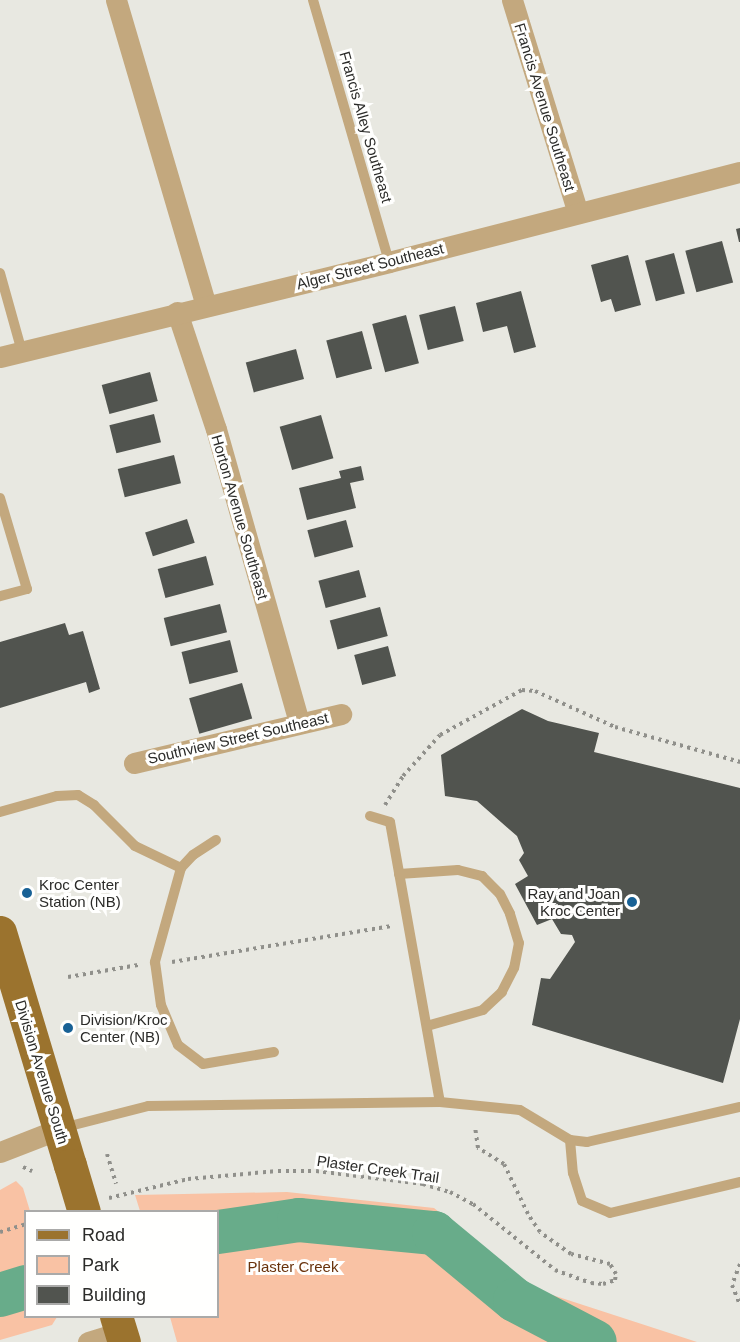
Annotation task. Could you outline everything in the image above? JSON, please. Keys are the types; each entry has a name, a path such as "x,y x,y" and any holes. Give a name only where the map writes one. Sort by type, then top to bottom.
{"main road":[{"name":"Division Avenue South","path":"0,932 70,1165 94,1205"}],"street":[{"path":"116,0 206,306"},
{"name":"Francis Avenue Southeast","path":"512,0 578,213"},
{"name":"Alger Street Southeast","path":"0,357 389,262 740,171"},
{"name":"Horton Avenue Southeast","path":"177,312 216,429 299,723"},
{"name":"Southview Street Southeast","path":"134,763 342,714"},
{"path":"0,1152 59,1129"},
{"path":"88,1342 120,1330"}],"lane":[{"name":"Francis Alley Southeast","path":"312,0 389,262"},
{"path":"0,273 22,352"},
{"path":"0,498 27,589 0,596"},
{"path":"0,812 57,796 78,795 94,805 135,846 181,868"},
{"path":"374,817 390,822 440,1102"},
{"path":"216,840 193,855 181,868 155,962 161,1005 178,1045 203,1064 274,1052"},
{"path":"399,874 458,870 482,876 500,894 510,914 519,943 514,968 502,992 483,1010 428,1026"},
{"path":"59,1129 109,1114 148,1106 440,1102 520,1110 570,1140 588,1142 740,1107"},
{"path":"570,1140 573,1173 582,1201 610,1213 740,1182"}],"path":[{"path":"374,817 403,776 440,735 522,690 535,691 615,727 740,762"},
{"path":"169,962 396,925"},
{"path":"68,977 143,964"},
{"name":"Plaster Creek Trail","path":"94,1205 188,1179 278,1171 316,1171 423,1184 450,1192 474,1204 555,1270 591,1283 603,1284 615,1280 616,1274 610,1264 571,1254 540,1232 528,1214 504,1164 478,1148 475,1126"},
{"path":"107,1154 116,1184"},
{"path":"0,1232 24,1225"},
{"path":"740,1264 732,1285 740,1305"}],"green space":[{"path":"16,1181 23,1188 30,1210 24,1210 24,1318 56,1318 52,1325 0,1340 0,1190"},
{"name":"Plaster Creek","path":"287,1192 434,1208 537,1290 697,1342 177,1342 170,1318 219,1318 219,1210 140,1210 135,1195"}],"building":[{"path":"740,228 740,242 739,242 736,229"},
{"path":"722,241 733,283 696,292 685,251"},
{"path":"674,253 685,294 656,301 645,261"},
{"path":"628,255 641,305 615,312 611,299 601,302 591,265"},
{"path":"521,291 536,347 514,353 507,326 483,332 476,303"},
{"path":"455,306 464,341 428,350 419,315"},
{"path":"406,315 419,363 385,372 372,324"},
{"path":"362,331 372,369 336,378 326,341"},
{"path":"296,349 304,379 254,392 246,362"},
{"path":"150,372 158,401 109,414 102,385"},
{"path":"154,414 161,442 116,453 109,425"},
{"path":"321,415 333,458 292,470 280,427"},
{"path":"174,455 181,483 125,497 118,469"},
{"path":"361,466 364,480 350,483 356,508 307,520 299,488 341,478 339,471"},
{"path":"187,519 195,543 153,556 145,533"},
{"path":"346,520 353,547 315,557 307,530"},
{"path":"206,556 214,585 165,598 158,569"},
{"path":"359,570 366,597 326,608 318,581"},
{"path":"220,604 227,632 171,646 164,618"},
{"path":"380,607 388,636 338,649 330,620"},
{"path":"65,623 69,635 83,631 100,689 89,693 86,682 0,708 0,642"},
{"path":"230,640 238,672 189,684 181,652"},
{"path":"388,646 396,676 362,685 354,655"},
{"path":"242,683 252,719 199,734 189,698"},
{"name":"Ray and Joan Kroc Center","path":"522,709 548,721 599,733 594,752 740,788 740,1019 723,1083 532,1025 541,978 550,979 575,942 572,935 561,934 552,919 537,925 515,884 528,876 519,860 524,853 517,836 477,801 445,796 441,755"}],"waterway":[{"name":"Plaster Creek","path":"219,1232 299,1220 434,1233 515,1300 595,1342"},
{"name":"Plaster Creek","path":"0,1295 24,1288"}],"place":[{"name":"Kroc Center Station (NB)","path":"27,893"},
{"name":"Ray and Joan Kroc Center","path":"632,902"},
{"name":"Division/Kroc Center (NB)","path":"68,1028"}]}
